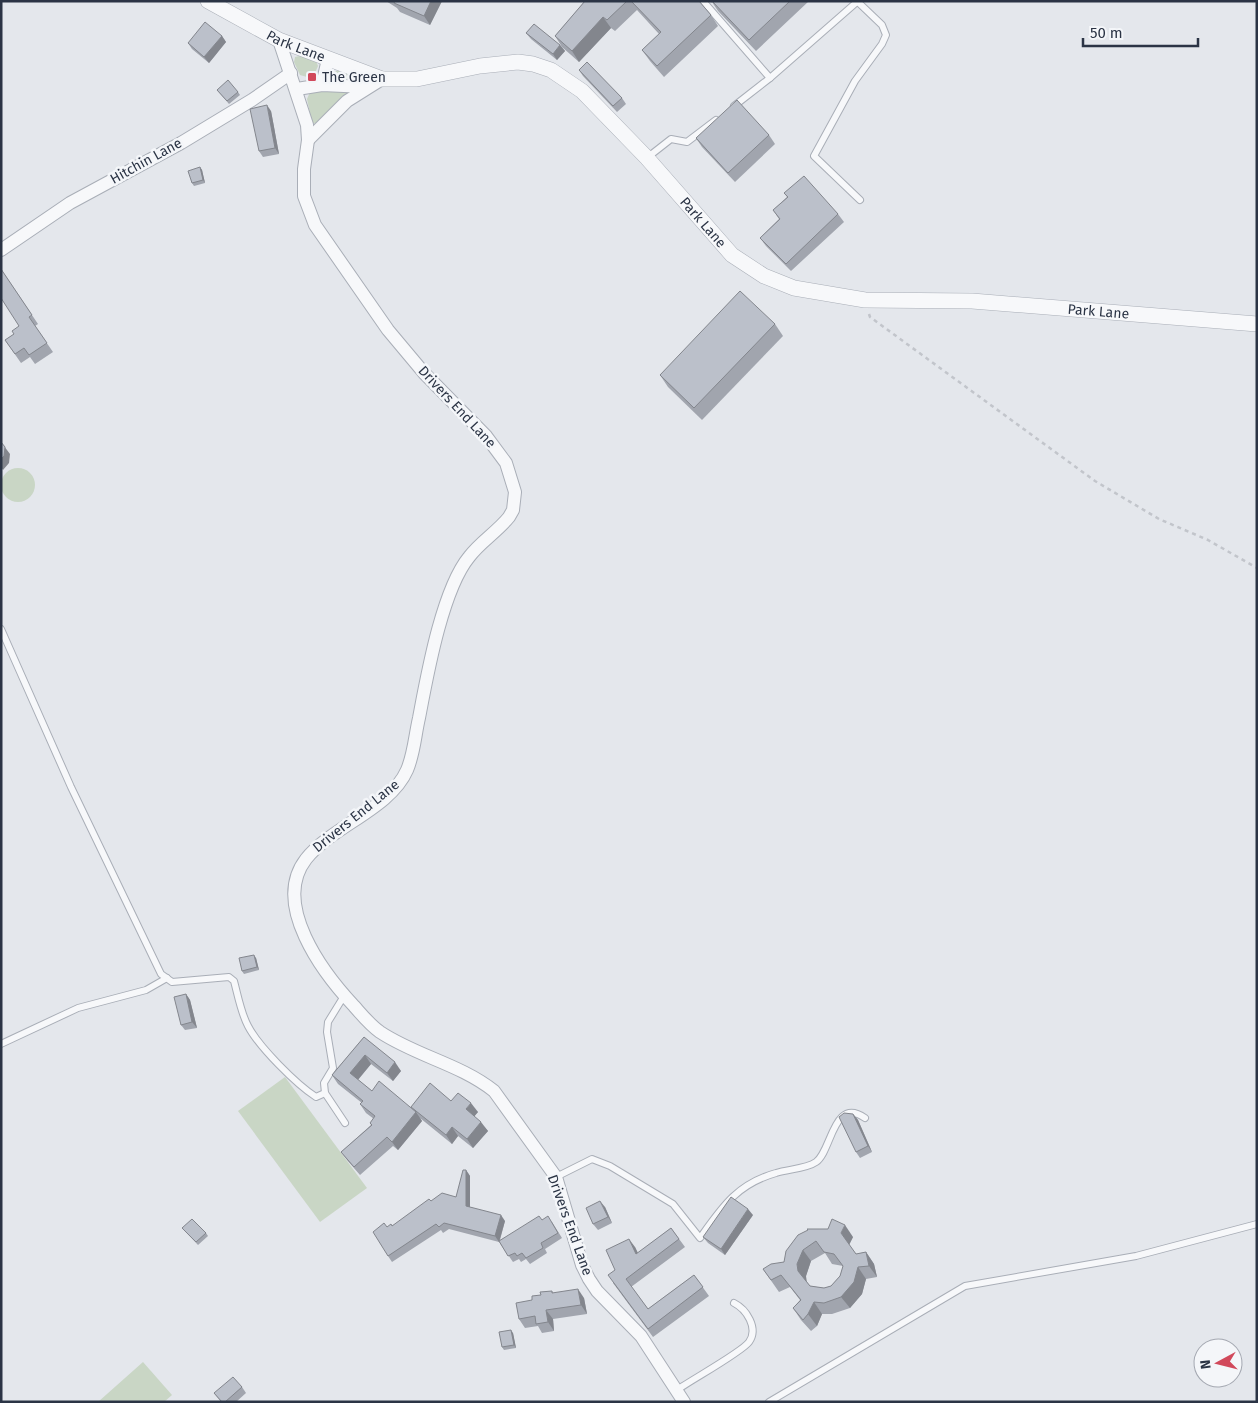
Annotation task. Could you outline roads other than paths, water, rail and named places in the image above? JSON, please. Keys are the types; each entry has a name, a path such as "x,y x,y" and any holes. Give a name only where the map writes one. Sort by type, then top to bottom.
{"street":[{"name":"Park Lane","path":"208,1 279,40 382,78 417,79 480,66 518,62 533,64 551,70 582,91 647,158 717,240 749,267 764,276 794,288 865,300 972,301 1257,324"},
{"name":"Drivers End Lane","path":"279,40 297,89 307,125 308,140 304,169 304,196 315,225 388,330 424,373 498,452 512,477 515,492 513,510 509,517 469,557 455,581 430,661 412,750 402,779 381,800 320,844 300,867 296,877 295,888 297,912 307,942 320,964 344,996 379,1032 480,1080 494,1091 556,1177 582,1265 589,1279 597,1290 641,1336 678,1390 684,1402"},
{"path":"322,85 328,59"},
{"name":"Hitchin Lane","path":"1,250 70,202 181,143 252,100 291,73"},
{"path":"308,140 333,113 366,87 382,78"},
{"path":"297,89 322,85 366,87"}],"lane":[{"path":"703,1 714,8 770,78"},
{"path":"647,158 671,139 687,142 770,78 858,2 882,25 886,35 882,44 855,82 814,156 860,200"},
{"path":"1,629 71,787 162,974 172,982 229,977 234,981 247,1025 256,1038 304,1089 316,1096 325,1093"},
{"path":"1,1044 78,1008 146,990 167,978"},
{"path":"344,996 328,1022 327,1032 333,1068 324,1083 325,1093 345,1123"},
{"path":"556,1177 592,1159 610,1166 673,1204 700,1238 736,1192 757,1180 817,1162 823,1154 838,1121 849,1115 860,1115 865,1118"},
{"path":"769,1402 965,1286 1136,1256 1257,1224"},
{"path":"678,1390 748,1344 753,1330 751,1323 742,1307 734,1303"}],"place":[{"name":"The Green","path":"312,77"}]}
